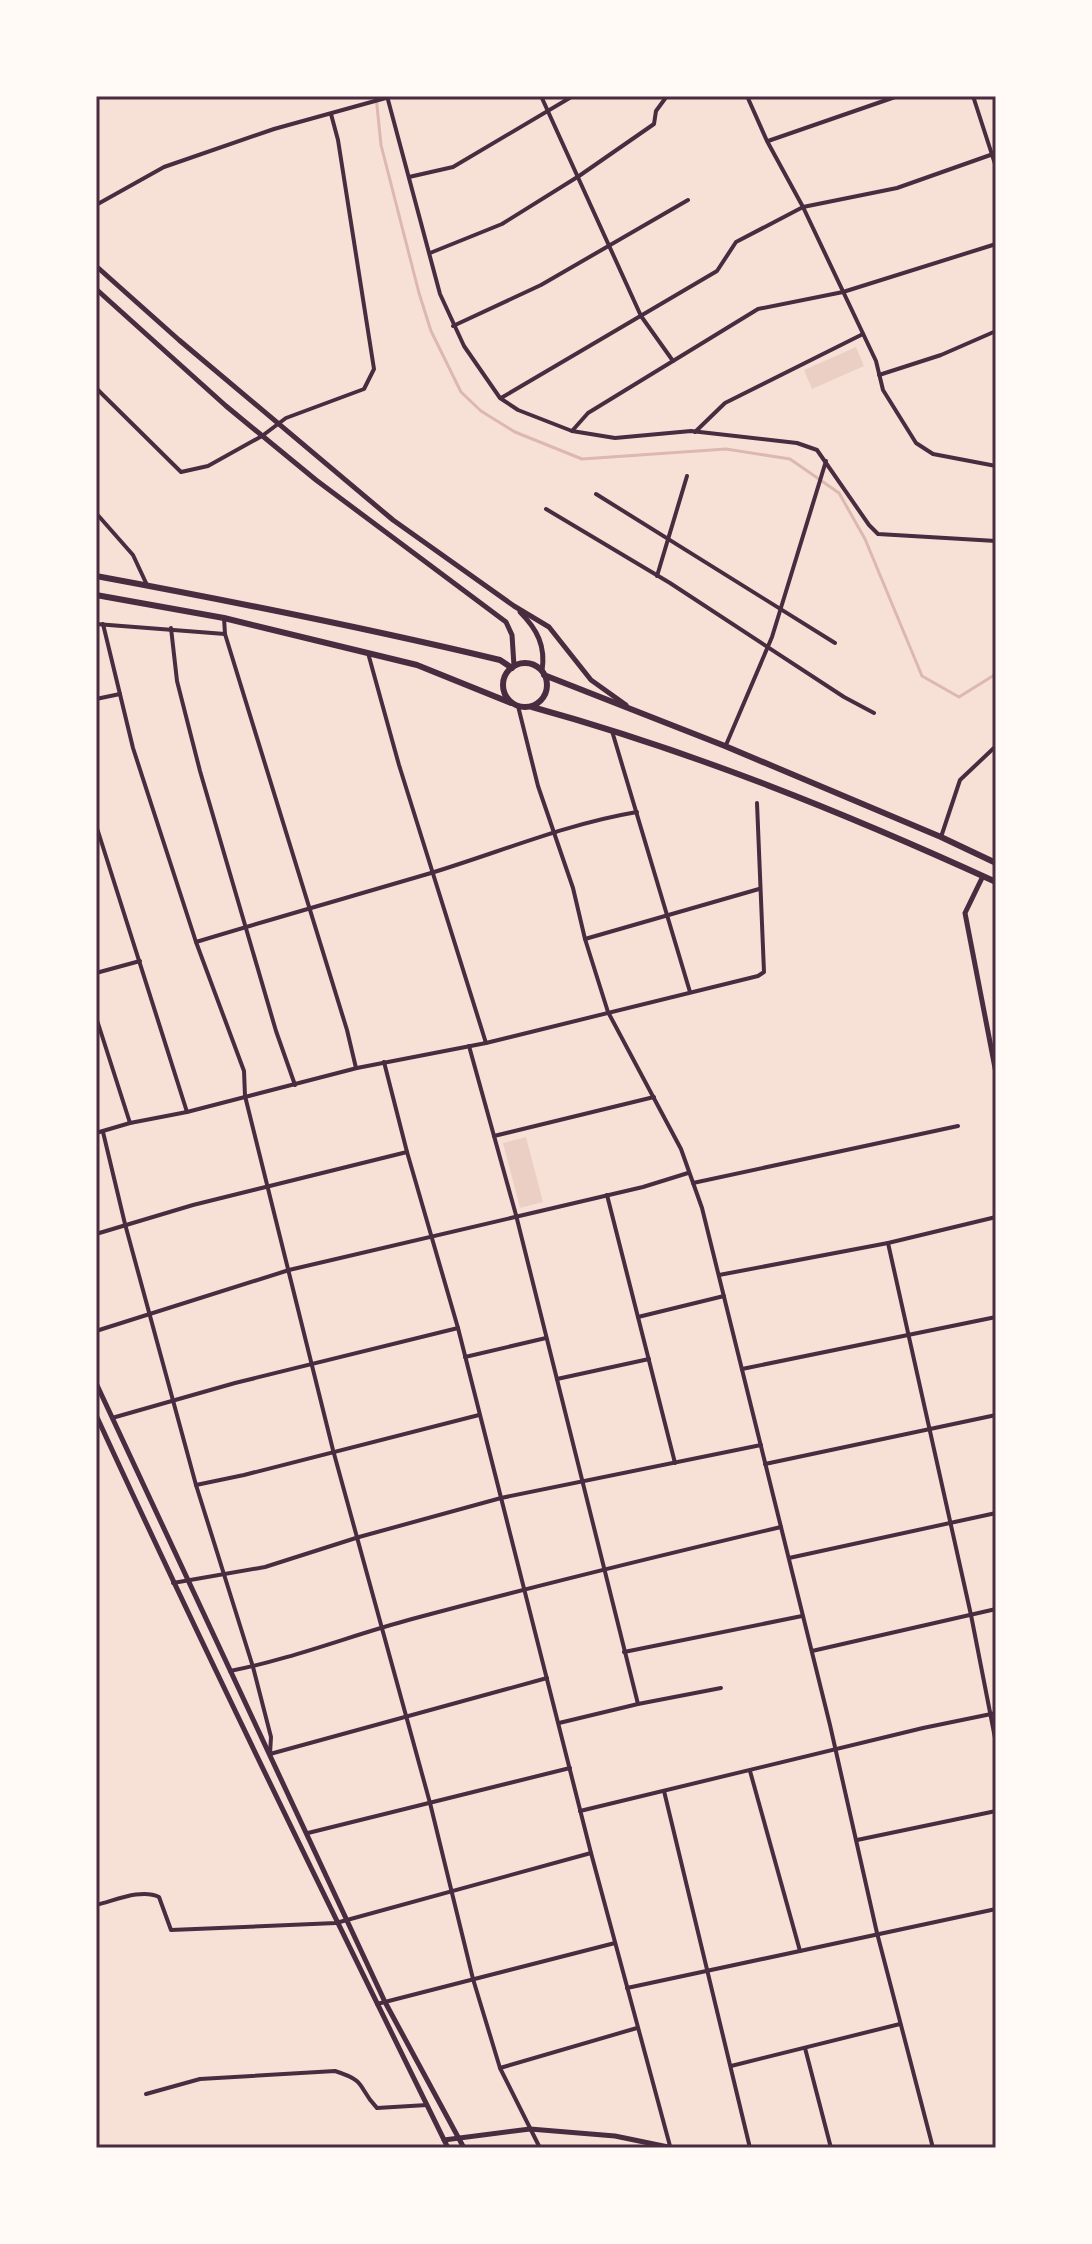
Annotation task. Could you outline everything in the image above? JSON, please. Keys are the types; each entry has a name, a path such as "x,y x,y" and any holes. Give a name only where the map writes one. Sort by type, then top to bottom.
{"highway":[{"path":"96,576 415,640 500,660 513,667 529,663 543,673 636,713 725,746 996,863"},
{"path":"96,595 224,618 417,665 514,705 611,728 827,807 996,882"},
{"path":"513,667 502,684 503,691 514,705"},
{"path":"532,707 546,692 543,673"}],"street":[{"path":"96,205 164,167 274,129 393,96"},
{"path":"541,96 641,316 673,361"},
{"path":"409,177 453,167 573,96"},
{"path":"430,253 502,224 579,176 654,124 656,111 667,96"},
{"path":"747,96 863,334 883,390 916,443 933,454 996,466"},
{"path":"767,141 898,96"},
{"path":"973,96 996,167"},
{"path":"386,97 440,294 453,326 500,398 518,410 572,431 615,438 695,432 797,443 817,450 878,534 996,541"},
{"path":"97,390 181,472 208,466 262,436 286,418 364,389 374,369 338,140 331,114"},
{"path":"500,398 717,271 736,242 803,207 897,188 994,154"},
{"path":"453,326 541,285 688,200"},
{"path":"572,431 588,413 758,309 843,292 996,244"},
{"path":"96,266 393,520 514,606 549,627 591,680 636,713"},
{"path":"96,289 262,436 365,519 506,622 512,635 513,667"},
{"path":"879,375 941,355 996,331"},
{"path":"695,432 725,403 863,334"},
{"path":"725,746 781,609 826,461"},
{"path":"657,576 687,476"},
{"path":"596,494 835,643"},
{"path":"546,509 874,713"},
{"path":"96,513 133,555 148,586"},
{"path":"514,606 539,636 545,655 543,673"},
{"path":"224,618 225,634 357,1068"},
{"path":"96,624 225,634"},
{"path":"103,624 133,748 196,942 244,1071 245,1096 333,1450 430,1803 473,1979 500,2068 540,2148"},
{"path":"171,628 177,681 276,1031 295,1085"},
{"path":"368,653 399,765 486,1043"},
{"path":"96,699 120,694"},
{"path":"514,705 573,888 608,1012 681,1149 702,1208 836,1750 877,1933 933,2148"},
{"path":"611,728 690,992"},
{"path":"941,837 960,780 996,746"},
{"path":"96,1133 357,1068 486,1043 758,976 764,972 757,803"},
{"path":"196,942 608,817 637,812"},
{"path":"96,825 187,1112"},
{"path":"983,876 965,913 996,1073"},
{"path":"585,939 759,889"},
{"path":"96,973 140,961"},
{"path":"96,1017 130,1123"},
{"path":"469,1046 516,1215 638,1704"},
{"path":"384,1062 458,1328 580,1811 672,2148 615,2136 530,2129 444,2140"},
{"path":"494,1136 654,1097"},
{"path":"693,1183 958,1126"},
{"path":"103,1132 196,1485 253,1667 271,1737 270,1754"},
{"path":"96,1234 267,1186 407,1152"},
{"path":"96,1331 289,1270 689,1173"},
{"path":"607,1195 675,1463"},
{"path":"719,1275 888,1243 996,1217"},
{"path":"888,1243 993,1714 996,1743"},
{"path":"638,1317 724,1296"},
{"path":"742,1369 996,1317"},
{"path":"112,1418 458,1328"},
{"path":"465,1357 546,1338"},
{"path":"557,1379 649,1359"},
{"path":"96,1383 385,2002 464,2148"},
{"path":"96,1415 336,1923 448,2148"},
{"path":"196,1485 479,1415"},
{"path":"765,1464 996,1415"},
{"path":"173,1583 265,1567 359,1537 501,1498 761,1445"},
{"path":"789,1558 996,1513"},
{"path":"230,1671 525,1588 781,1527"},
{"path":"812,1651 996,1609"},
{"path":"624,1652 803,1616"},
{"path":"270,1754 547,1678"},
{"path":"559,1723 721,1688"},
{"path":"580,1811 993,1714"},
{"path":"308,1833 570,1768"},
{"path":"750,1771 800,1951"},
{"path":"664,1791 750,2148"},
{"path":"856,1840 996,1811"},
{"path":"96,1905 144,1893 154,1894 159,1897 171,1930 336,1923 591,1853"},
{"path":"627,1988 996,1909"},
{"path":"376,2004 615,1943"},
{"path":"731,2066 901,2024"},
{"path":"500,2068 637,2028"},
{"path":"805,2048 831,2148"},
{"path":"146,2094 200,2079 335,2071 349,2074 361,2083 377,2108 427,2105"}],"shaded area":[{"path":"856,347 864,366 812,389 804,370"},
{"path":"526,1137 543,1202 520,1208 503,1143"}],"waterway":[{"path":"376,96 381,145 431,331 461,392 481,411 515,432 582,459 726,449 790,459 839,493 865,539 922,676 959,697 996,674"}]}
